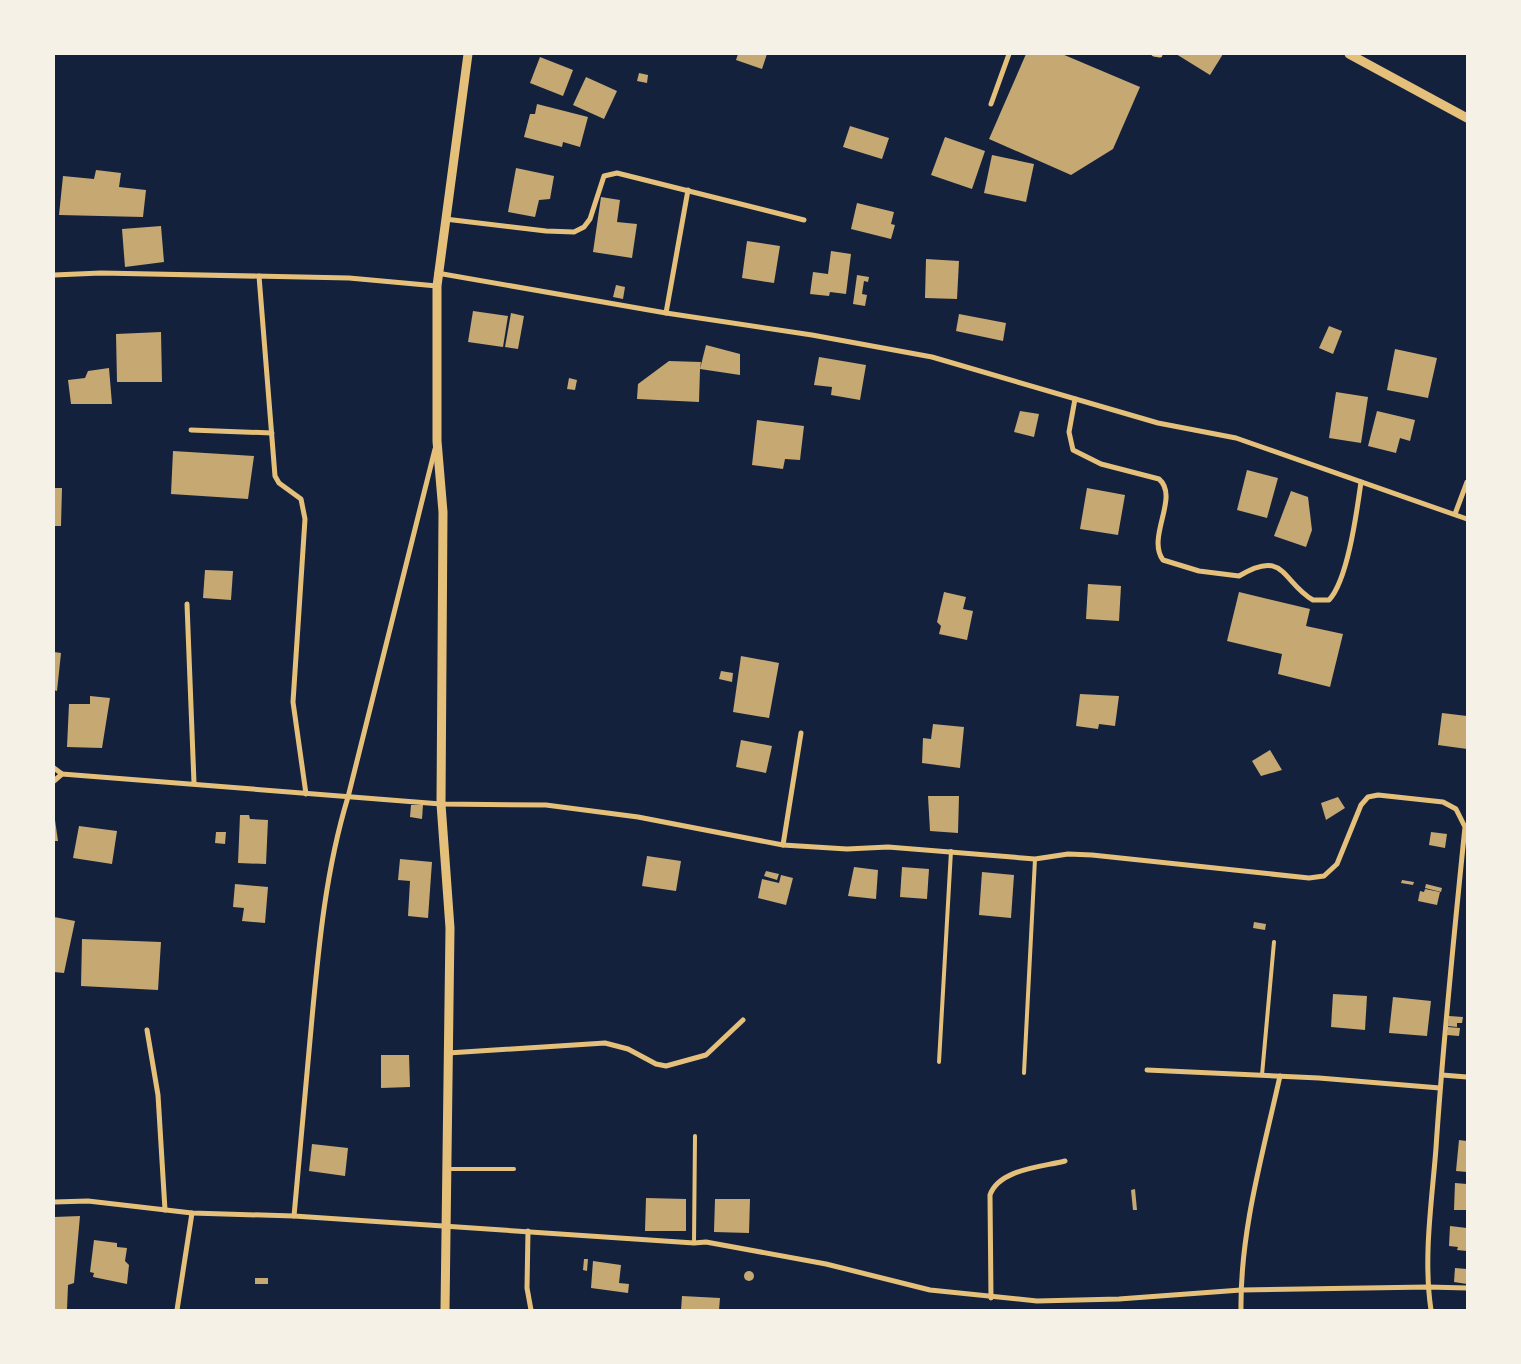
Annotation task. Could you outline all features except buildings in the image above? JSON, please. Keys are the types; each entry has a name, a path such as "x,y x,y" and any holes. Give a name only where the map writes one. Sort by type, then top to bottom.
{"street":[{"path":"445,1310 449,1169 447,1053 450,928 441,804 443,512 437,441 437,273 468,54"},
{"path":"991,104 1009,54"},
{"path":"1349,54 1467,118"},
{"path":"445,218 565,233 584,227 590,219 601,180 609,173 688,190 804,220"},
{"path":"666,313 688,190"},
{"path":"437,273 666,313 812,335 932,357 1158,423 1236,438 1467,519"},
{"path":"54,275 349,278 437,286"},
{"path":"259,276 275,476 279,484 301,499 305,519 294,702 306,794"},
{"path":"1075,399 1069,432 1073,450 1101,464 1159,479 1164,483 1166,496 1157,547 1163,560 1178,566 1239,576 1250,568 1268,565 1286,574 1312,600 1329,600 1337,586 1350,547 1361,482"},
{"path":"191,430 272,433"},
{"path":"294,1216 318,946 338,832 437,441"},
{"path":"1455,514 1467,482"},
{"path":"187,604 194,783"},
{"path":"783,845 802,734"},
{"path":"54,768 62,774 194,783 306,794 441,804 546,805 638,817 783,845 847,849 888,847 1035,859 1068,854 1092,855 1294,877 1324,876 1337,864 1361,805 1368,797 1378,795 1424,799 1450,806 1456,809 1465,827 1440,1088 1428,1287 1431,1310"},
{"path":"54,781 62,774"},
{"path":"447,1053 604,1042 628,1049 656,1064 666,1066 706,1056 743,1020"},
{"path":"147,1030 158,1095 165,1210"},
{"path":"1147,1070 1280,1076 1440,1088"},
{"path":"1442,1075 1467,1076"},
{"path":"1241,1310 1241,1290 1248,1224 1280,1076"},
{"path":"991,1298 990,1196 992,1190 1008,1176 1065,1161"},
{"path":"54,1202 88,1201 192,1214 294,1216 694,1243 706,1242 826,1264 930,1290 991,1298 1037,1301 1241,1290 1467,1288"},
{"path":"177,1310 192,1214"},
{"path":"528,1231 527,1288 531,1310"}],"lane":[{"path":"939,1062 951,851"},
{"path":"1024,1073 1035,859"},
{"path":"1262,1075 1274,942"},
{"path":"694,1243 695,1136"},
{"path":"449,1169 514,1169"}]}
